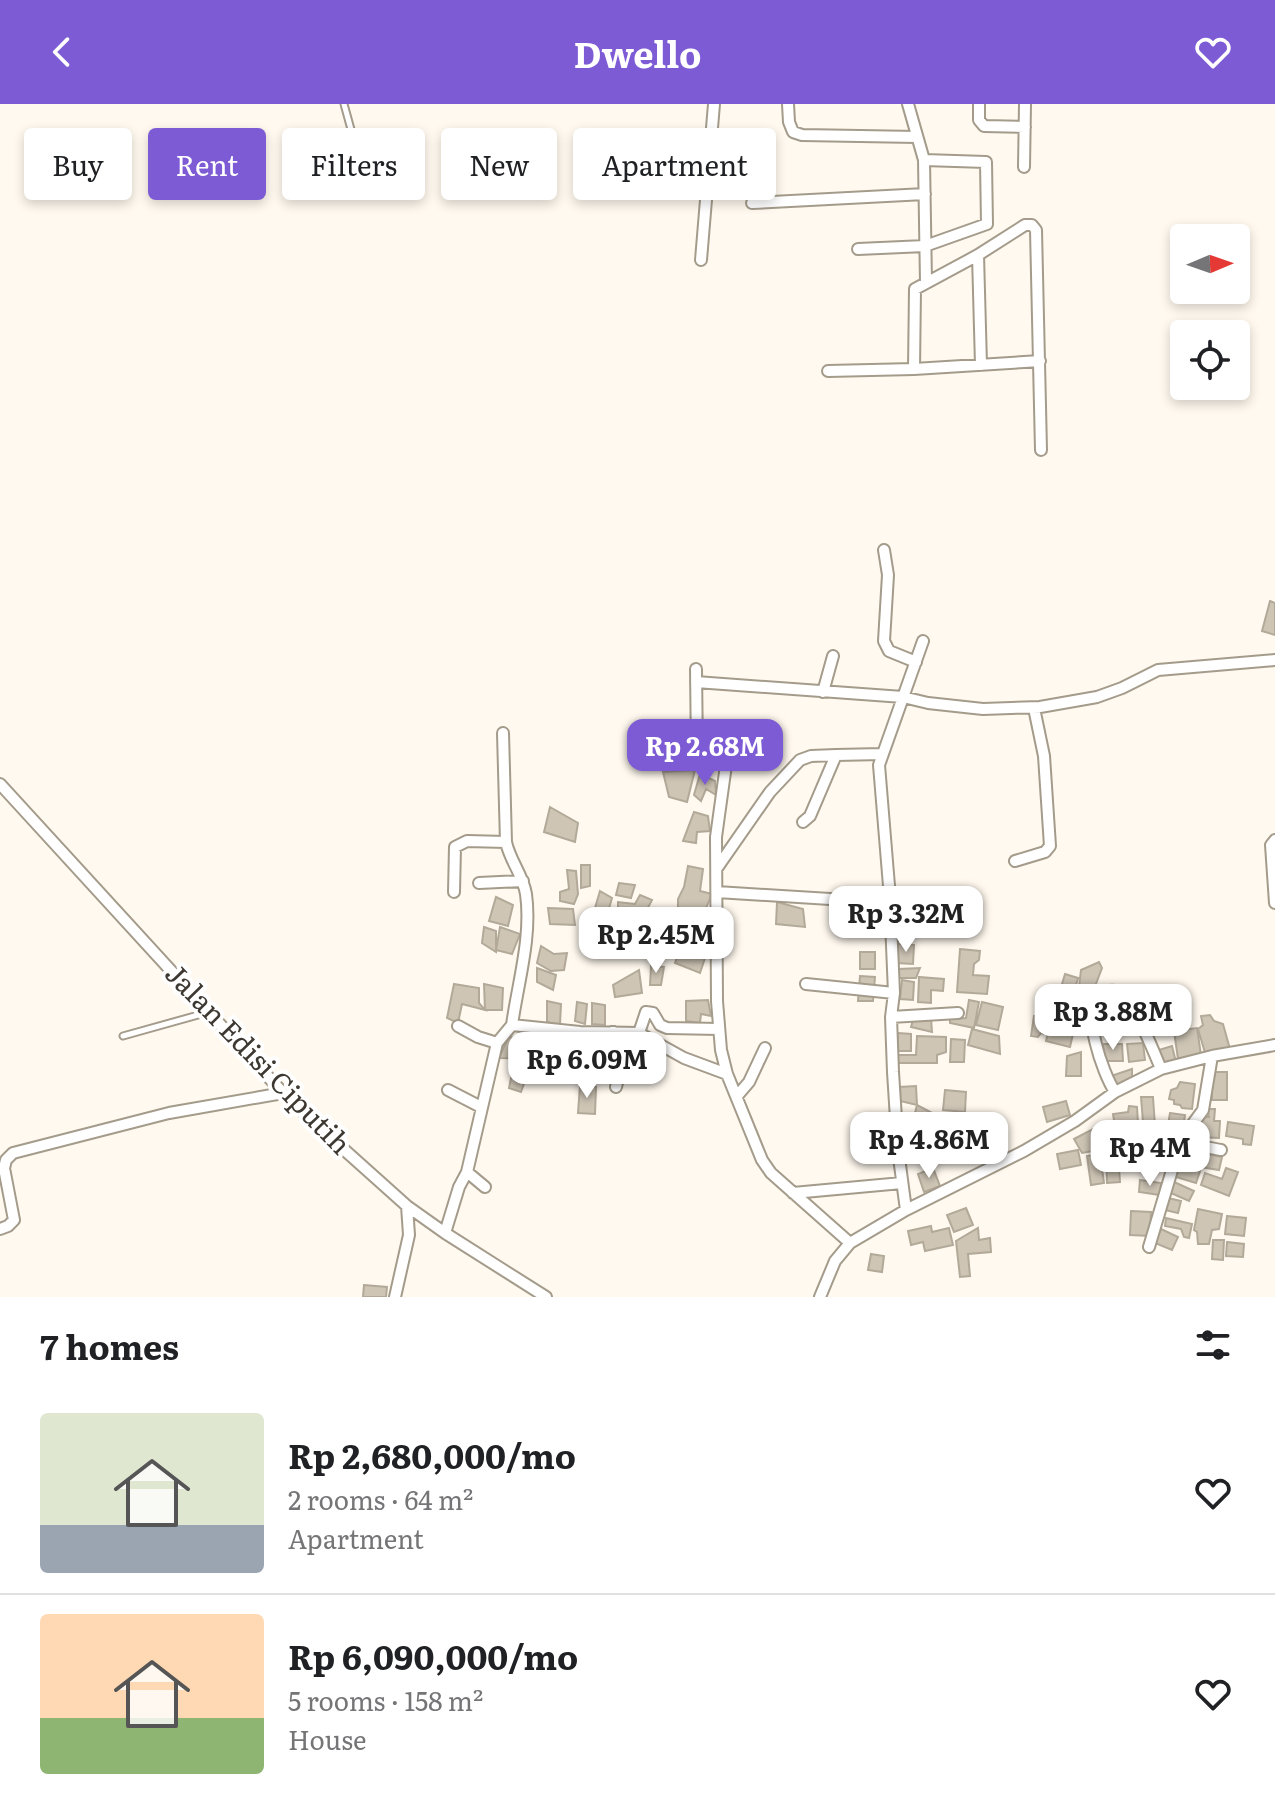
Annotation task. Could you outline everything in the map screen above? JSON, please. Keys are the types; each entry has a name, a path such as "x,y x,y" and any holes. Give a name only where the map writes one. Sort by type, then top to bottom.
{"street":[{"path":"701,260 714,104"},
{"path":"788,104 793,132 802,135 917,137"},
{"path":"908,104 924,160 926,283"},
{"path":"979,104 979,120 984,126 1025,127"},
{"path":"1024,167 1025,104"},
{"path":"858,249 925,246 987,224 986,162 924,160"},
{"path":"752,203 925,194"},
{"path":"914,369 915,289 1025,225 1032,225 1036,230 1041,450"},
{"path":"978,255 981,365"},
{"path":"828,371 1040,361"},
{"path":"884,550 888,575 884,641 889,651 916,662"},
{"path":"906,1210 891,1017 894,993 890,898 879,765 923,641"},
{"path":"823,692 833,656"},
{"path":"696,682 903,697 968,707 1034,708 1097,697 1158,670 1275,660"},
{"path":"696,669 697,753"},
{"path":"1015,861 1045,852 1050,846 1044,756 1034,708"},
{"path":"445,1233 459,1187 467,1172 497,1043 512,1025 528,917 523,881 509,856 506,842 503,733"},
{"path":"645,763 697,753 721,760 726,765 716,837 716,869 719,1029 727,1074 762,1160 771,1173 850,1243"},
{"path":"716,869 770,792 800,760 811,756 882,754"},
{"path":"803,822 810,816 836,755"},
{"name":"Jalan Edisi Ciputih","path":"0,784 283,1093 407,1206 546,1297"},
{"path":"1275,840 1271,845 1275,903"},
{"path":"454,892 455,847 467,841 506,842"},
{"path":"479,883 523,881"},
{"path":"717,892 830,899 890,898"},
{"path":"806,984 894,993"},
{"path":"1115,1092 1099,1054 1092,1017 1091,1000 1097,992 1115,991 1124,995 1161,1069"},
{"path":"639,1033 646,1012 653,1013 660,1025 667,1028 719,1029"},
{"path":"891,1017 958,1013"},
{"path":"512,1025 580,1032 639,1033 684,1058 727,1074"},
{"path":"458,1026 497,1043"},
{"path":"613,1032 614,1058 621,1066 616,1087"},
{"path":"820,1297 841,1250 850,1243 906,1210 1024,1151 1115,1092 1161,1069 1275,1045"},
{"path":"737,1096 749,1082 765,1048"},
{"path":"1149,1247 1181,1140 1203,1110 1212,1056"},
{"path":"448,1090 481,1107"},
{"path":"4,1228 14,1220 15,1213 4,1168 6,1160 13,1153 169,1113 283,1093"},
{"path":"1100,1137 1129,1135 1181,1140 1221,1150"},
{"path":"467,1172 485,1187"},
{"path":"793,1193 902,1183"},
{"path":"395,1297 409,1235 407,1206"}],"lane":[{"path":"344,104 351,128"},
{"path":"123,1036 210,1012"}],"building":[{"path":"1270,601 1275,603 1275,635 1262,631"},
{"path":"695,770 687,802 669,797 663,772"},
{"path":"700,774 715,781 716,795 706,789 701,801 694,795"},
{"path":"550,807 578,823 575,842 544,832"},
{"path":"694,812 708,816 710,831 697,832 696,843 683,841"},
{"path":"581,865 590,865 590,886 581,888"},
{"path":"688,866 703,869 700,891 712,894 704,913 696,911 692,918 678,915 678,899"},
{"path":"567,870 576,871 578,894 574,904 560,901 560,892 569,889"},
{"path":"619,883 635,885 631,898 616,895"},
{"path":"600,891 612,898 606,919 592,918"},
{"path":"640,895 652,900 644,915 618,909 618,902 635,904"},
{"path":"496,897 513,905 508,926 489,921"},
{"path":"777,902 803,909 805,927 776,924"},
{"path":"548,908 573,909 575,925 550,924"},
{"path":"674,921 704,922 703,942 673,942"},
{"path":"484,927 496,931 496,952 482,943"},
{"path":"500,927 520,934 512,954 496,950"},
{"path":"898,944 914,945 913,964 897,963"},
{"path":"541,946 554,954 567,953 564,970 551,971 537,963"},
{"path":"681,947 706,955 700,973 675,963"},
{"path":"960,949 980,951 973,975 989,976 987,994 957,992"},
{"path":"860,952 875,952 875,969 860,969"},
{"path":"1099,962 1102,968 1094,989 1079,987 1081,970"},
{"path":"651,966 664,967 661,985 650,985"},
{"path":"537,968 556,975 553,990 537,982"},
{"path":"920,968 916,978 899,978 899,969"},
{"path":"639,970 642,993 615,997 613,985"},
{"path":"1065,974 1078,978 1073,996 1060,991"},
{"path":"860,976 875,977 873,1001 858,1001"},
{"path":"919,977 944,979 943,991 931,990 931,1003 918,1002"},
{"path":"902,980 914,982 913,1000 900,999"},
{"path":"454,984 479,988 479,1003 485,1010 462,1004 458,1023 447,1018"},
{"path":"484,984 503,988 502,1010 485,1010"},
{"path":"1056,998 1080,1004 1070,1047 1046,1041"},
{"path":"708,1000 711,1016 701,1014 700,1023 686,1021 686,1001"},
{"path":"969,1000 979,1002 974,1028 950,1023 950,1019 966,1018"},
{"path":"547,1001 561,1004 560,1025 547,1022"},
{"path":"577,1002 587,1004 585,1024 575,1021"},
{"path":"982,1002 1003,1007 998,1030 976,1025"},
{"path":"592,1003 605,1005 605,1025 592,1024"},
{"path":"1210,1015 1214,1021 1223,1024 1230,1049 1206,1056 1198,1029 1203,1025 1201,1016"},
{"path":"1034,1016 1047,1018 1045,1034 1041,1033 1038,1037 1031,1036"},
{"path":"931,1018 932,1032 911,1027 913,1020"},
{"path":"1197,1028 1201,1055 1178,1059 1174,1031"},
{"path":"972,1029 999,1036 1000,1054 968,1045"},
{"path":"898,1033 911,1034 911,1051 898,1051"},
{"path":"537,1036 529,1059 499,1058 508,1038"},
{"path":"917,1036 946,1037 946,1052 937,1055 937,1063 898,1063 898,1055 916,1055"},
{"path":"951,1039 965,1040 964,1062 950,1062"},
{"path":"1143,1043 1145,1060 1129,1062 1127,1044"},
{"path":"1103,1044 1122,1044 1123,1061 1104,1061"},
{"path":"538,1045 554,1046 553,1058 540,1061"},
{"path":"1172,1046 1176,1062 1163,1065 1159,1050"},
{"path":"1081,1052 1081,1076 1066,1076 1067,1056"},
{"path":"556,1056 593,1060 591,1076 554,1072"},
{"path":"514,1063 536,1064 532,1077 526,1078 521,1092 509,1088"},
{"path":"1132,1069 1132,1078 1118,1087 1111,1076"},
{"path":"1211,1072 1227,1072 1227,1100 1212,1100"},
{"path":"1180,1082 1195,1084 1192,1109 1182,1108 1169,1099 1171,1090 1177,1088"},
{"path":"580,1086 596,1087 595,1114 578,1113"},
{"path":"916,1086 917,1105 900,1101 899,1087"},
{"path":"945,1090 966,1092 965,1112 943,1110"},
{"path":"1141,1097 1153,1097 1155,1126 1143,1122"},
{"path":"1066,1101 1070,1115 1047,1122 1043,1107"},
{"path":"917,1105 936,1115 932,1130 912,1125"},
{"path":"1129,1106 1137,1107 1138,1124 1115,1127 1113,1114 1128,1112"},
{"path":"1207,1109 1215,1109 1214,1121 1220,1121 1219,1138 1197,1137 1196,1129 1205,1117 1209,1117"},
{"path":"1170,1113 1185,1115 1182,1138 1159,1135 1160,1124 1168,1125"},
{"path":"1228,1122 1254,1126 1251,1145 1243,1144 1243,1139 1226,1136"},
{"path":"1093,1129 1104,1149 1082,1153 1074,1139"},
{"path":"998,1131 999,1138 968,1140 968,1133"},
{"path":"1078,1150 1081,1165 1060,1169 1057,1154"},
{"path":"1203,1153 1222,1157 1219,1170 1200,1167"},
{"path":"1100,1154 1104,1183 1091,1185 1087,1156"},
{"path":"1106,1154 1118,1154 1120,1182 1107,1183"},
{"path":"1137,1154 1138,1168 1122,1169 1121,1155"},
{"path":"1177,1163 1200,1171 1196,1183 1173,1176"},
{"path":"933,1168 940,1186 924,1192 918,1174"},
{"path":"1226,1168 1238,1172 1229,1196 1201,1185 1205,1173 1222,1179"},
{"path":"1140,1180 1161,1183 1160,1195 1139,1192"},
{"path":"1172,1181 1194,1191 1189,1201 1171,1193"},
{"path":"1168,1198 1181,1201 1178,1213 1165,1210"},
{"path":"966,1208 973,1225 954,1232 947,1215"},
{"path":"1198,1209 1222,1214 1219,1229 1212,1230 1209,1244 1198,1244 1194,1230"},
{"path":"1131,1211 1151,1212 1150,1236 1130,1235"},
{"path":"1227,1216 1246,1218 1244,1236 1225,1234"},
{"path":"1166,1218 1192,1224 1189,1238 1184,1237 1181,1229 1165,1226"},
{"path":"931,1226 932,1232 949,1228 953,1245 925,1251 923,1242 911,1245 908,1231"},
{"path":"978,1228 979,1240 990,1238 991,1252 968,1254 970,1276 960,1277 956,1241"},
{"path":"1161,1229 1178,1237 1172,1250 1155,1243"},
{"path":"1213,1240 1224,1240 1223,1260 1212,1259"},
{"path":"1227,1242 1244,1244 1243,1257 1226,1256"},
{"path":"871,1254 884,1256 882,1272 868,1270"},
{"path":"364,1285 387,1287 386,1297 363,1297"}]}
